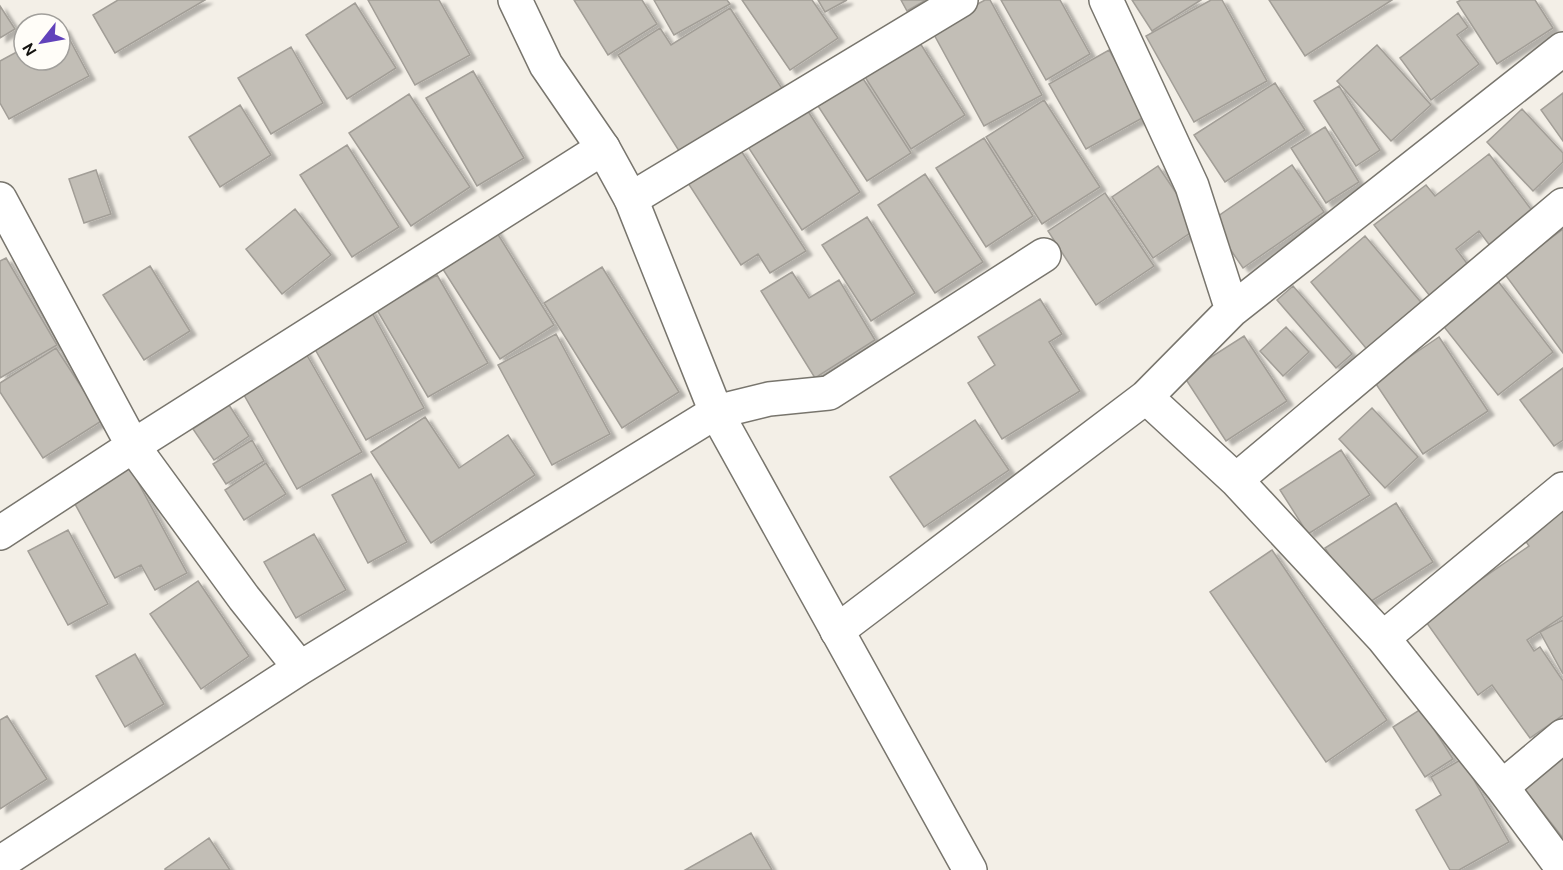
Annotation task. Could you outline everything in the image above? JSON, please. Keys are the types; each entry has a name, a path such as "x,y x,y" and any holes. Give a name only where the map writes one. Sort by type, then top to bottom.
{"street":[{"path":"515,0 546,65 603,148 631,199 716,412 969,870"},
{"path":"631,199 961,0"},
{"path":"1106,0 1192,186 1233,310"},
{"path":"837,631 1146,397 1233,310 1563,49"},
{"path":"0,533 603,148"},
{"path":"0,200 133,446 244,598 300,668"},
{"path":"1236,480 1563,206"},
{"path":"0,863 300,668 716,412 769,399 829,393 1044,255"},
{"path":"1146,397 1236,480 1383,638 1502,787 1563,869"},
{"path":"1383,638 1563,489"},
{"path":"1502,787 1563,736"}],"building":[{"path":"118,0 205,0 115,53 93,15"},
{"path":"368,0 439,0 470,55 415,85"},
{"path":"574,0 642,0 657,24 608,55"},
{"path":"654,0 727,0 730,4 674,35"},
{"path":"742,0 812,0 838,38 790,70"},
{"path":"818,0 847,0 825,12"},
{"path":"901,0 926,0 907,11"},
{"path":"985,0 990,0 1042,95 984,126 931,29"},
{"path":"1001,0 1060,0 1090,54 1046,80"},
{"path":"1132,0 1201,0 1152,31"},
{"path":"1211,0 1222,0 1267,81 1194,122 1146,36"},
{"path":"1269,0 1392,0 1305,56"},
{"path":"1461,0 1535,0 1553,28 1497,64 1457,2"},
{"path":"355,3 396,68 347,99 306,35"},
{"path":"0,6 12,24 12,31 0,38"},
{"path":"730,8 783,90 681,154 618,55 660,28 671,45"},
{"path":"1458,13 1468,27 1457,35 1479,64 1431,100 1400,58"},
{"path":"920,43 965,115 911,149 865,77"},
{"path":"72,44 89,76 9,119 0,103 0,61 12,54 12,72 72,72"},
{"path":"1377,45 1431,105 1391,141 1337,81"},
{"path":"291,47 323,103 271,134 238,78"},
{"path":"1109,50 1146,116 1086,149 1049,84"},
{"path":"473,71 524,158 477,186 426,98"},
{"path":"862,77 911,153 867,181 818,106"},
{"path":"1275,83 1305,130 1225,182 1194,135"},
{"path":"1339,86 1380,150 1356,166 1314,101"},
{"path":"1563,93 1563,141 1541,110"},
{"path":"409,94 470,187 411,226 349,133"},
{"path":"1044,100 1100,187 1042,224 986,137"},
{"path":"802,102 860,192 802,230 743,139"},
{"path":"240,105 271,155 220,187 189,137"},
{"path":"1522,109 1563,153 1563,162 1533,191 1487,142"},
{"path":"1325,127 1359,182 1326,203 1291,148"},
{"path":"984,138 1033,216 986,247 936,168"},
{"path":"347,145 399,227 352,257 300,175"},
{"path":"740,149 806,251 770,273 758,254 741,265 688,183"},
{"path":"1489,154 1540,221 1497,255 1479,231 1456,249 1472,270 1433,300 1374,225 1426,185 1435,196"},
{"path":"1292,165 1324,212 1243,268 1211,221"},
{"path":"1158,166 1199,227 1153,258 1112,197"},
{"path":"96,170 111,214 84,223 69,179"},
{"path":"925,174 983,262 935,293 878,205"},
{"path":"1105,193 1154,266 1096,305 1048,231"},
{"path":"295,209 331,255 282,294 246,249"},
{"path":"867,217 915,293 871,321 822,245"},
{"path":"494,228 554,325 500,359 439,263"},
{"path":"1563,229 1563,353 1504,273"},
{"path":"1365,236 1425,307 1370,353 1311,282"},
{"path":"6,258 57,345 0,378 0,261"},
{"path":"150,266 190,331 144,360 103,295"},
{"path":"602,267 679,392 622,428 544,303"},
{"path":"792,272 809,298 839,280 875,340 815,378 761,291"},
{"path":"437,275 488,363 428,397 377,310"},
{"path":"1497,280 1553,352 1498,395 1441,323"},
{"path":"1293,286 1352,354 1336,368 1277,300"},
{"path":"1040,299 1062,334 1049,342 1080,391 1002,439 968,383 995,365 978,337"},
{"path":"370,309 424,408 366,440 311,342"},
{"path":"1286,327 1309,352 1283,376 1260,351"},
{"path":"556,334 610,434 552,465 498,365"},
{"path":"1244,336 1287,401 1226,441 1183,375"},
{"path":"1439,337 1488,411 1423,454 1374,381"},
{"path":"56,348 103,420 43,458 0,392 0,383"},
{"path":"304,350 362,452 297,489 239,386"},
{"path":"1563,368 1563,440 1554,446 1520,400"},
{"path":"229,405 249,436 214,460 193,429"},
{"path":"1372,408 1418,457 1385,488 1339,439"},
{"path":"425,417 459,468 508,435 535,475 431,543 371,452"},
{"path":"975,420 1009,470 924,527 890,477"},
{"path":"252,440 264,461 226,484 213,464"},
{"path":"1341,450 1370,495 1308,534 1280,490"},
{"path":"126,460 187,573 155,590 141,565 115,578 68,491"},
{"path":"266,463 286,494 244,520 225,490"},
{"path":"371,474 407,542 368,563 332,495"},
{"path":"1396,503 1433,562 1362,607 1325,548"},
{"path":"1563,504 1563,616 1527,640 1534,651 1540,647 1563,681 1563,715 1530,738 1492,685 1478,695 1424,619 1529,546 1521,534"},
{"path":"68,530 108,604 68,625 28,551"},
{"path":"314,534 346,590 296,618 264,562"},
{"path":"1272,550 1387,720 1326,762 1210,592"},
{"path":"198,581 249,656 201,689 150,614"},
{"path":"1563,620 1563,674 1540,632"},
{"path":"135,654 164,704 125,727 96,676"},
{"path":"1421,709 1453,759 1425,777 1393,727"},
{"path":"7,716 47,779 0,809 0,720"},
{"path":"1563,754 1563,838 1522,786"},
{"path":"1462,759 1509,842 1459,870 1450,870 1416,810 1441,795 1431,777"},
{"path":"751,833 772,870 685,870"},
{"path":"209,838 230,870 165,870 165,869"}]}
